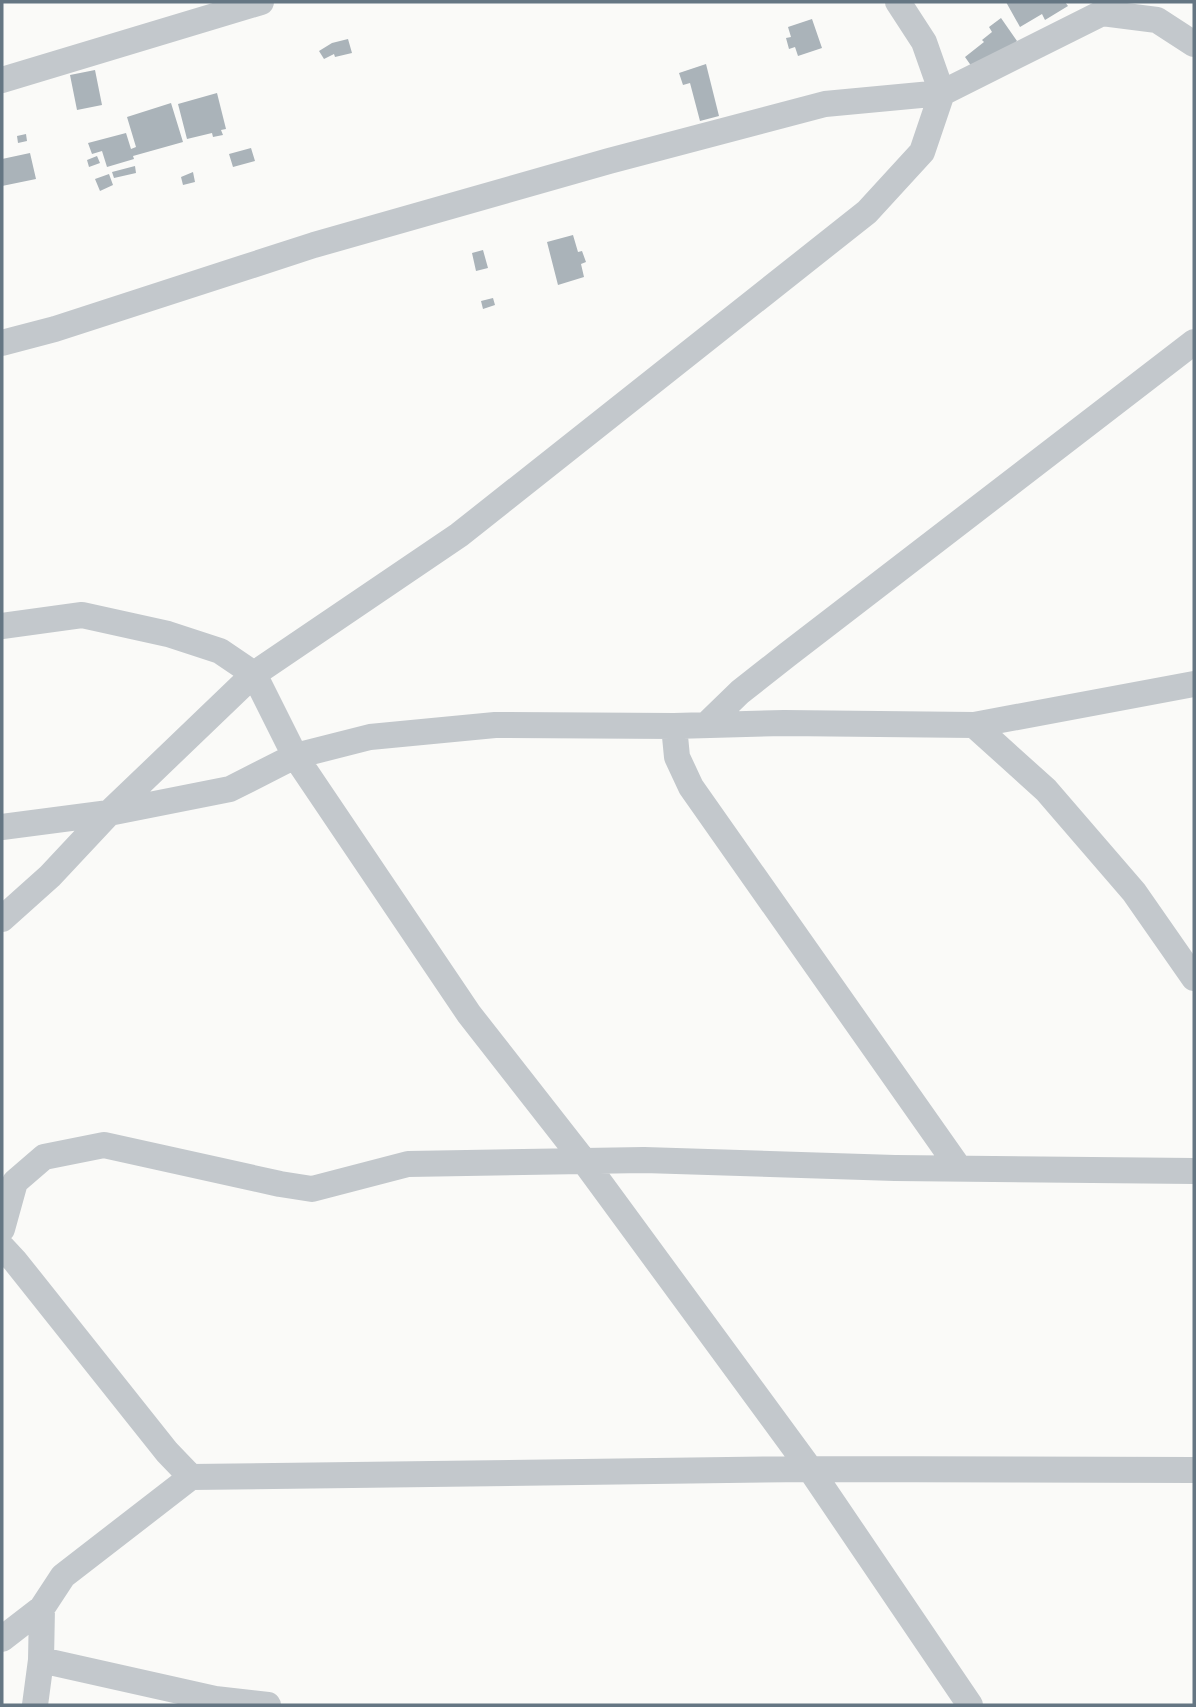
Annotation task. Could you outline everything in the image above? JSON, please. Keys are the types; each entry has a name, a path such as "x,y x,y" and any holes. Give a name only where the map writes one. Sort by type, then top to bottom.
{"street":[{"path":"2,79 261,2"},
{"path":"2,919 50,876 109,813 254,674 459,536 867,212 922,152 942,93 924,42 898,2"},
{"path":"2,344 314,245 609,161 825,104 942,93 1098,8 1157,20 1194,44"},
{"path":"706,725 740,692 787,654 1194,342"},
{"path":"2,626 82,615 168,634 220,651 254,674 295,756 469,1014 584,1161 810,1469 970,1705"},
{"path":"2,827 109,813 230,789 295,756 370,737 495,725 974,725 1194,684"},
{"path":"974,725 1046,790 1134,892 1194,978"},
{"path":"674,726 677,757 691,786 959,1168"},
{"path":"2,1229 15,1181 44,1157 104,1144 312,1189 408,1164 644,1160 1194,1171"},
{"path":"6,1260 191,1477"},
{"path":"2,1639 43,1608 62,1576 191,1477 810,1469 1194,1470"},
{"path":"35,1705 41,1661 43,1608"},
{"path":"41,1661 215,1699 268,1705"}],"building":[{"path":"1006,2 1065,2 1068,6 1045,20 1042,14 1020,27"},
{"path":"1001,18 1017,41 979,77 965,57 984,42 982,40 992,32 989,27"},
{"path":"812,19 822,48 798,56 795,47 789,49 786,38 791,37 788,27"},
{"path":"348,39 352,53 335,57 334,54 324,59 319,51 332,43"},
{"path":"706,64 719,116 700,121 690,83 683,85 679,73"},
{"path":"95,70 102,105 77,110 70,75"},
{"path":"217,93 226,129 221,130 223,135 213,137 212,133 187,139 178,104"},
{"path":"171,103 183,142 133,156 134,159 107,167 102,151 92,154 88,143 126,133 131,149 136,147 127,117"},
{"path":"26,134 27,141 18,143 17,136"},
{"path":"251,148 255,161 233,167 229,154"},
{"path":"30,153 36,179 2,186 2,159"},
{"path":"97,156 100,163 89,167 87,160"},
{"path":"135,166 136,173 114,178 112,172"},
{"path":"193,172 195,182 183,185 181,177"},
{"path":"109,174 113,185 100,191 95,179"},
{"path":"573,235 578,252 582,251 586,262 581,264 584,277 558,285 547,242"},
{"path":"483,250 488,268 476,271 472,253"},
{"path":"493,298 495,305 483,309 481,301"}]}
